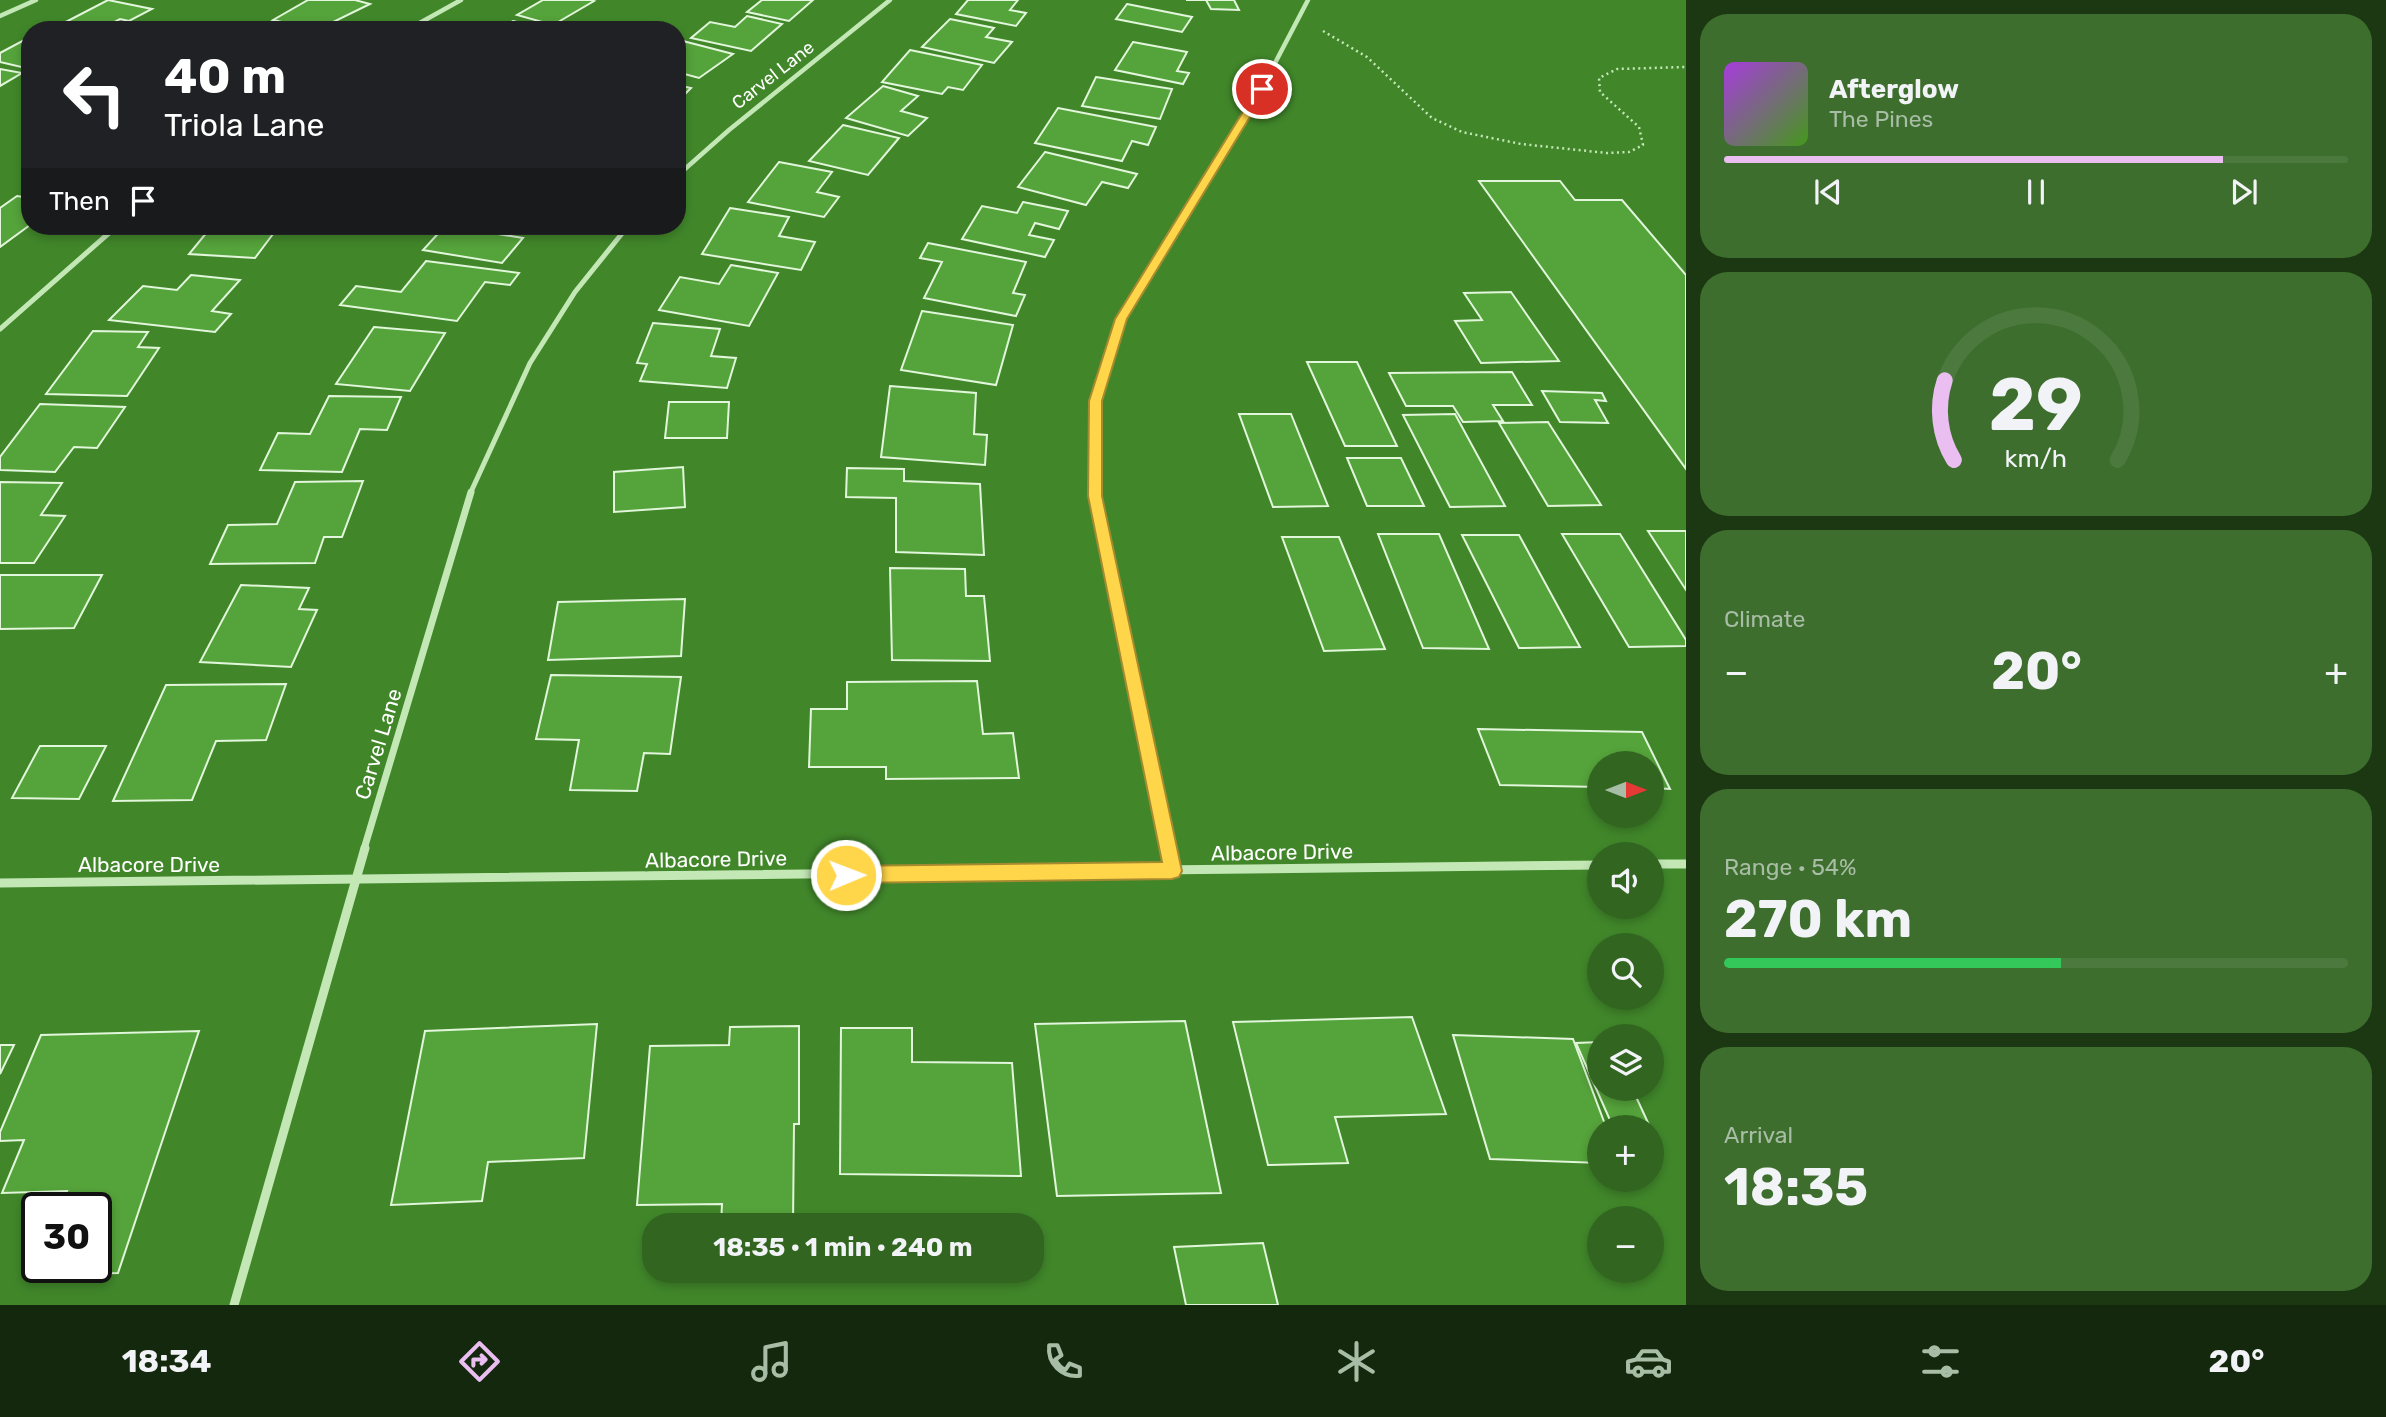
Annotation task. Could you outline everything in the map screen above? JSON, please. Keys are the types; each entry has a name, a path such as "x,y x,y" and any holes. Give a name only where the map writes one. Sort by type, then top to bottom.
{"street":[{"path":"0,16 36,0"},
{"path":"423,21 461,0"},
{"name":"Carvel Lane","path":"686,168 761,102 862,26 890,0"},
{"path":"1172,871 1095,496 1096,401 1121,319 1251,109 1308,0"},
{"path":"0,330 107,235"},
{"name":"Carvel Lane","path":"234,1305 355,881 471,492 530,363 575,292 621,235"},
{"path":"1664,864 1686,864"},
{"name":"Albacore Drive","path":"0,883 1587,865"}],"path":[{"path":"1321,30 1367,57 1432,118 1462,132 1521,144 1607,153 1629,152 1643,145 1639,127 1600,92 1599,78 1617,69 1686,67"}],"building":[{"path":"108,0 152,9 129,21 68,21"},
{"path":"308,0 355,0 370,4 335,21 273,20"},
{"path":"543,0 594,1 560,21 539,21 517,15"},
{"path":"762,0 813,0 789,21 747,12"},
{"path":"968,0 1018,0 1010,10 1026,13 1016,26 956,14"},
{"path":"1206,0 1234,0 1239,10 1211,9"},
{"path":"1127,4 1192,17 1182,32 1116,19"},
{"path":"747,16 782,24 751,51 691,38 710,22 735,27"},
{"path":"950,19 994,28 986,37 1012,42 994,63 922,47"},
{"path":"21,42 21,67 0,62 0,53"},
{"path":"686,42 733,54 699,78 686,74"},
{"path":"1133,42 1187,52 1177,71 1189,73 1183,84 1115,70"},
{"path":"910,50 982,65 963,90 948,87 942,94 882,82"},
{"path":"0,69 21,73 21,74 0,86"},
{"path":"1096,77 1172,89 1160,119 1082,106"},
{"path":"883,86 918,96 901,111 927,118 908,136 846,118"},
{"path":"1058,108 1156,127 1148,145 1132,141 1122,161 1035,143"},
{"path":"843,125 899,138 868,175 809,161"},
{"path":"1045,152 1137,174 1128,188 1102,182 1086,205 1018,187"},
{"path":"779,162 832,172 817,192 839,197 824,217 748,202"},
{"path":"1479,181 1560,181 1575,200 1622,200 1686,275 1686,469"},
{"path":"17,196 21,197 21,232 0,247 0,208"},
{"path":"1023,202 1068,211 1059,229 1035,223 1029,235 1054,240 1045,257 962,239 982,206 1017,213"},
{"path":"730,208 789,217 779,236 815,242 801,270 702,254"},
{"path":"205,235 272,235 255,258 189,254"},
{"path":"437,235 504,235 523,238 502,263 423,250"},
{"path":"928,243 1026,262 1013,293 1025,295 1016,316 924,298 942,262 920,258"},
{"path":"426,261 519,273 510,285 485,282 457,321 340,305 356,286 401,292"},
{"path":"731,265 778,273 749,326 659,310 680,277 719,284"},
{"path":"191,275 240,280 212,311 231,314 215,332 109,320 143,286 177,290"},
{"path":"1511,292 1559,361 1481,363 1455,321 1482,320 1464,293"},
{"path":"922,311 1013,325 996,385 901,370"},
{"path":"653,323 720,329 711,356 736,358 727,388 640,381 647,364 637,363"},
{"path":"374,327 445,333 410,391 336,384"},
{"path":"93,331 148,332 138,347 159,348 127,396 46,394"},
{"path":"1307,362 1357,362 1397,446 1345,446"},
{"path":"1512,372 1532,405 1493,405 1503,421 1463,422 1453,406 1406,406 1389,373"},
{"path":"890,386 976,393 974,434 987,435 985,465 881,457"},
{"path":"1542,391 1602,393 1606,401 1595,400 1608,423 1560,422"},
{"path":"329,396 401,397 387,430 360,429 342,472 260,470 278,433 310,434"},
{"path":"669,402 729,402 727,438 665,438"},
{"path":"40,404 125,407 97,448 74,447 55,472 0,470 0,457"},
{"path":"1239,414 1291,414 1328,506 1273,507"},
{"path":"1455,414 1505,506 1450,507 1403,415"},
{"path":"1548,422 1601,505 1548,506 1499,423"},
{"path":"1347,458 1401,458 1424,506 1367,506"},
{"path":"683,467 685,507 614,512 614,472"},
{"path":"847,468 904,469 904,481 980,484 984,555 896,552 896,498 846,497"},
{"path":"363,481 342,537 324,537 315,563 210,564 228,525 277,524 295,482"},
{"path":"0,482 62,483 41,515 65,516 34,563 0,563"},
{"path":"1648,531 1686,531 1686,590"},
{"path":"1378,534 1439,534 1489,649 1423,648"},
{"path":"1562,534 1620,534 1686,640 1686,646 1629,647"},
{"path":"1462,535 1519,535 1580,647 1519,648"},
{"path":"1282,537 1339,537 1385,649 1324,651"},
{"path":"890,568 965,569 966,596 984,596 990,661 892,660"},
{"path":"0,575 102,575 74,628 0,629"},
{"path":"241,585 309,588 299,609 317,610 291,667 200,662"},
{"path":"685,599 681,656 548,660 558,602"},
{"path":"551,675 681,677 670,754 644,753 637,791 570,790 579,740 536,739"},
{"path":"977,681 983,734 1013,733 1019,778 886,779 886,767 809,767 811,709 847,709 847,682"},
{"path":"286,684 266,740 216,741 192,800 113,801 166,685"},
{"path":"1478,729 1642,732 1651,751 1587,751 1587,787 1500,785"},
{"path":"40,746 106,746 79,799 12,798"},
{"path":"1664,777 1670,789 1664,789"},
{"path":"1412,1017 1446,1114 1335,1117 1348,1163 1268,1165 1233,1022"},
{"path":"1185,1021 1221,1193 1057,1196 1035,1024"},
{"path":"597,1024 584,1158 488,1162 482,1201 391,1205 425,1031"},
{"path":"799,1026 799,1124 794,1124 793,1213 722,1213 722,1204 637,1205 650,1046 729,1045 730,1027"},
{"path":"841,1028 912,1028 912,1062 1012,1063 1021,1176 840,1174"},
{"path":"199,1031 118,1273 112,1273 112,1192 2,1193 24,1140 0,1141 0,1132 41,1035"},
{"path":"1453,1035 1573,1039 1587,1076 1587,1101 1596,1101 1602,1115 1587,1115 1587,1163 1490,1159"},
{"path":"1576,1043 1587,1043 1587,1068"},
{"path":"0,1045 14,1045 0,1074"},
{"path":"1602,1101 1638,1101 1644,1115 1608,1115"},
{"path":"1263,1243 1278,1305 1186,1305 1174,1247"}],"route":[{"path":"846,875 1172,871 1095,496 1096,401 1121,319 1262,89"}]}
